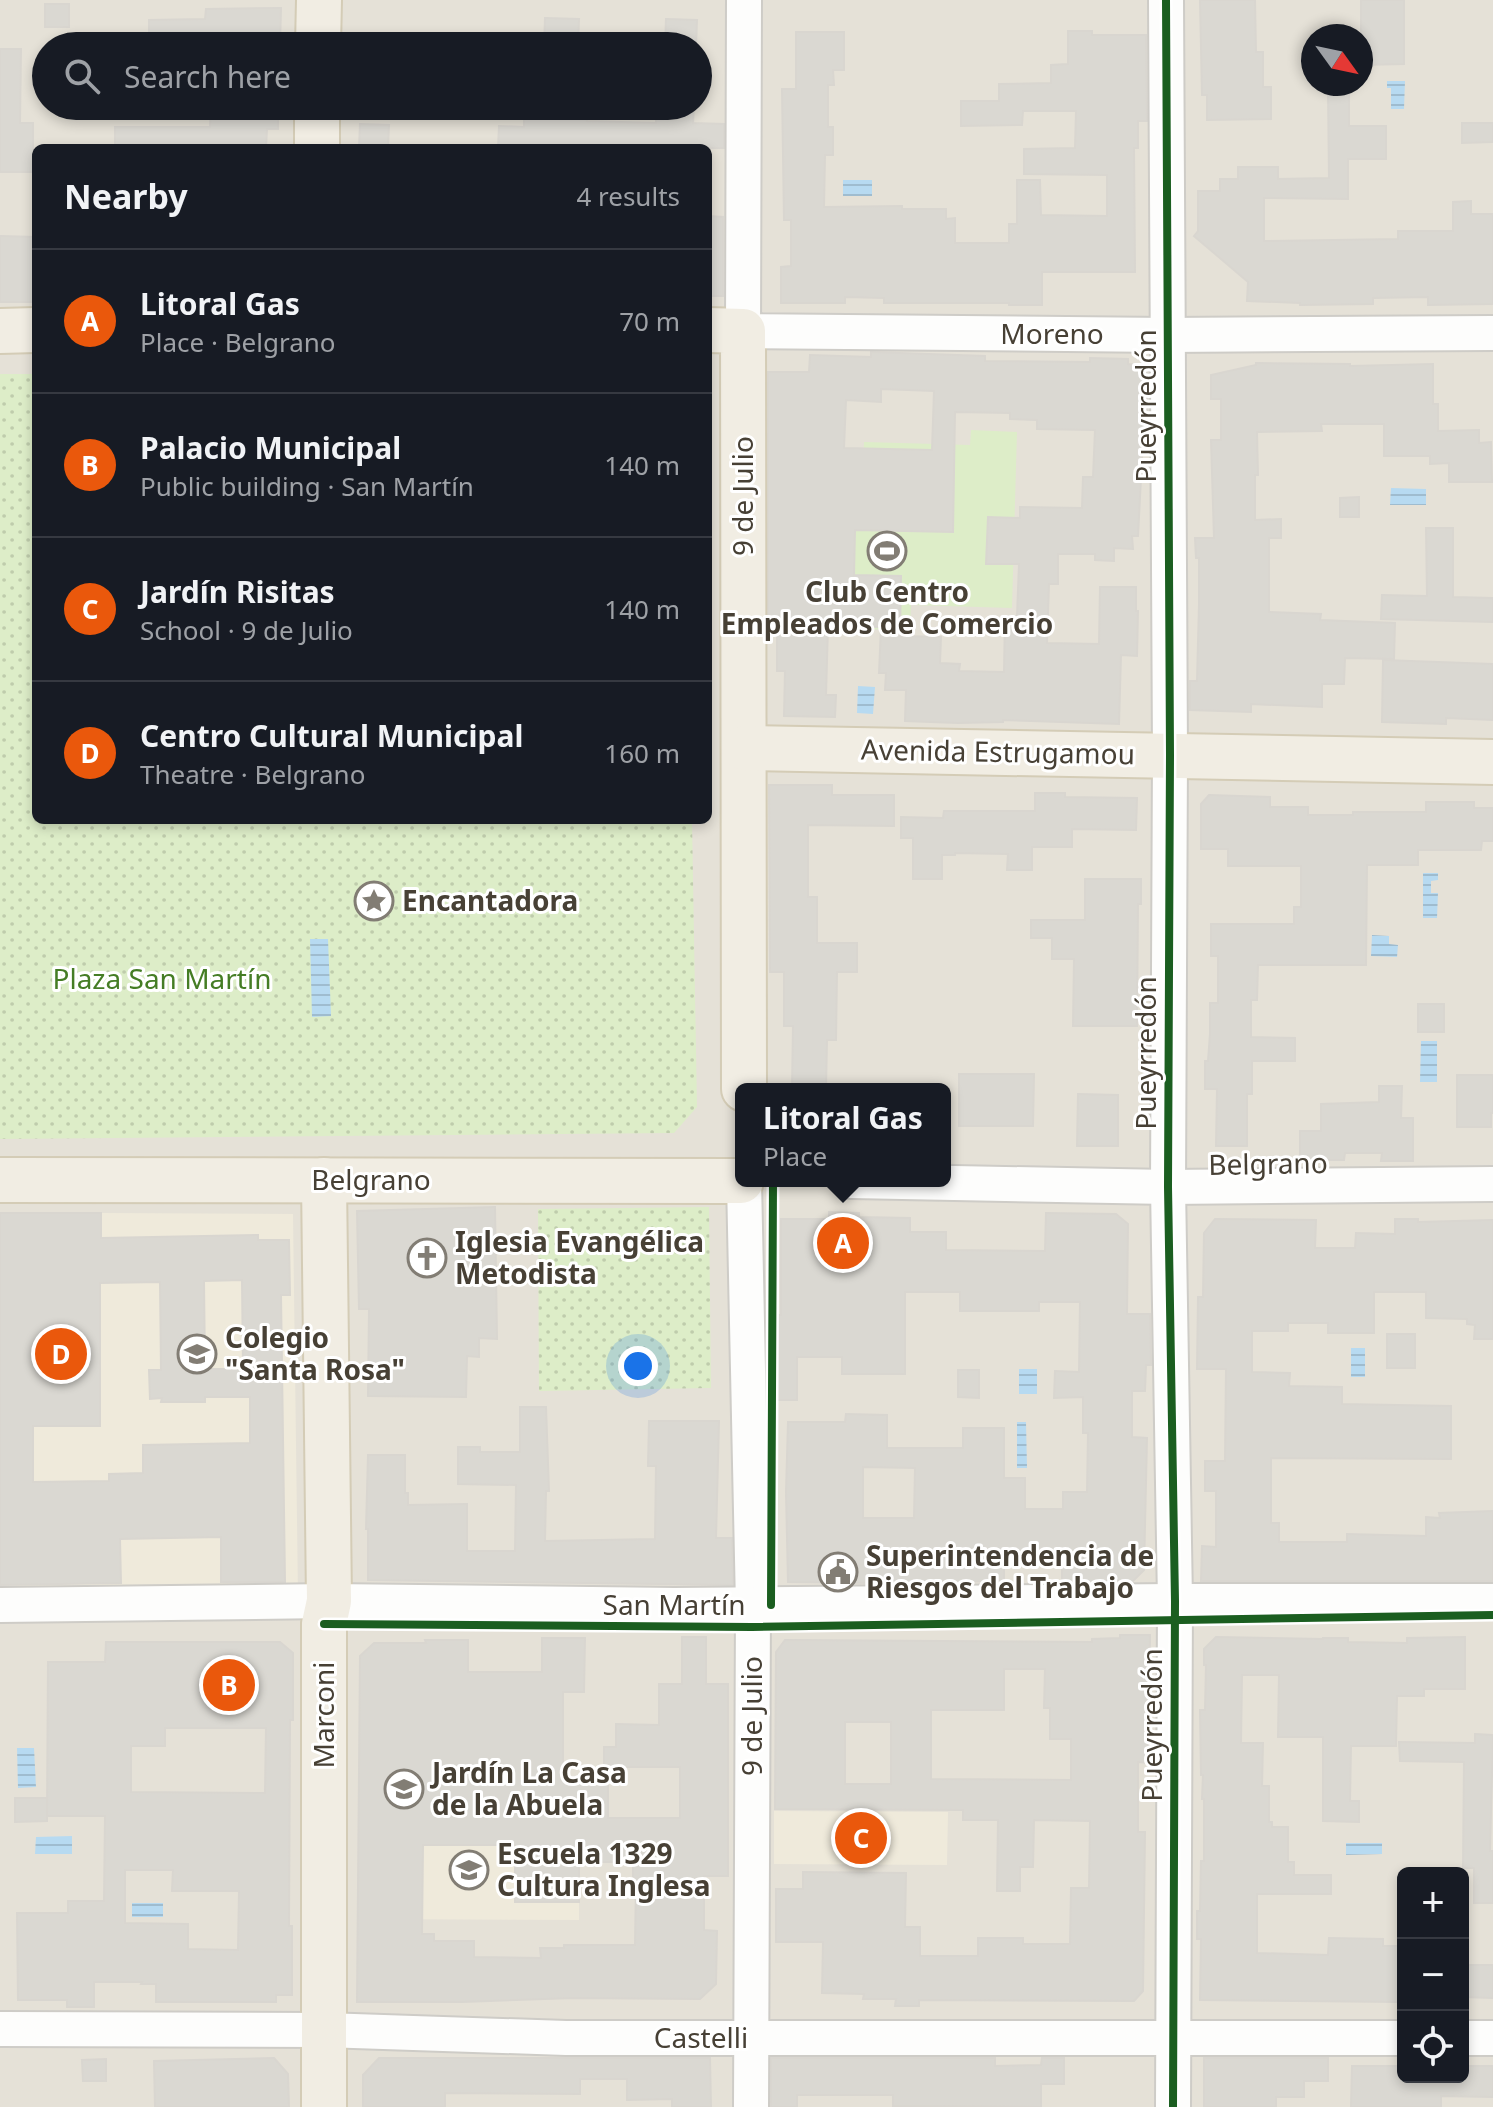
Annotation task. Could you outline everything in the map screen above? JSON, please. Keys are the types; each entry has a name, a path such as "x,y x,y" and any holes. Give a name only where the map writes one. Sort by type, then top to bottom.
{"main road":[{"path":"318,32 319,0"},
{"path":"317,120 317,144"},
{"path":"0,331 32,330"},
{"name":"9 de Julio","path":"726,331 744,748 744,1083"},
{"name":"Avenida Estrugamou","path":"744,748 1493,762"},
{"name":"Belgrano","path":"0,1180 735,1181"},
{"name":"Marconi","path":"324,1180 329,1601 324,1624 324,2107"}],"street":[{"name":"9 de Julio","path":"726,331 744,0"},
{"name":"Pueyrredón","path":"1166,0 1170,755 1168,1187 1175,1601 1173,2107"},
{"name":"Moreno","path":"726,331 1167,335 1493,333"},
{"name":"Belgrano","path":"951,1183 1168,1187 1493,1184"},
{"name":"9 de Julio","path":"743,1187 753,1605 751,2107"},
{"name":"San Martín","path":"0,1605 329,1601 753,1605 1493,1601"},
{"name":"Castelli","path":"0,2029 324,2030 566,2038 1397,2038"},
{"path":"1469,2038 1493,2038"}],"shaded area":[{"path":"0,0 1493,0 1493,2107 0,2107"},
{"name":"Colegio \"Santa Rosa\"","path":"101,1213 293,1214 298,1596 0,1601 0,1426 99,1426"},
{"name":"Escuela 1329 Cultura Inglesa","path":"359,1810 579,1810 579,1920 358,1919"},
{"path":"774,1811 948,1812 947,1865 774,1864"}],"green space":[{"name":"Plaza San Martín","path":"0,374 32,374 32,824 692,824 697,1107 674,1133 0,1139"},
{"name":"Club Centro Empleados de Comercio","path":"971,430 1017,432 1012,608 911,605 910,630 759,627 762,493 862,496 864,442 970,445"},
{"path":"709,1207 711,1388 539,1391 538,1209"}],"water":[{"path":"1387,81 1405,81 1404,109 1391,109 1391,88 1387,88"},
{"path":"843,180 872,180 872,196 843,196"},
{"path":"1391,488 1426,489 1426,505 1390,505"},
{"path":"858,686 875,687 873,714 857,713"},
{"path":"1423,873 1438,873 1438,880 1431,881 1431,893 1438,893 1437,918 1423,918"},
{"path":"1372,935 1389,936 1389,944 1398,945 1397,957 1371,956"},
{"path":"310,939 328,939 331,1016 312,1017"},
{"path":"1421,1041 1437,1041 1437,1082 1420,1082"},
{"path":"1351,1348 1365,1348 1365,1377 1351,1377"},
{"path":"1019,1369 1037,1369 1037,1394 1019,1394"},
{"path":"1017,1422 1026,1422 1027,1468 1017,1468"},
{"path":"17,1748 34,1748 36,1787 18,1788"},
{"path":"72,1836 72,1854 35,1854 36,1837"},
{"path":"1346,1843 1382,1843 1382,1854 1346,1855"},
{"path":"132,1903 163,1903 163,1917 132,1917"}],"building":[{"path":"1200,0 1255,0 1256,52 1263,52 1263,87 1271,87 1271,119 1207,120 1207,95 1202,95"},
{"path":"1361,0 1404,0 1404,64 1373,65 1373,24 1361,24"},
{"path":"45,4 69,4 69,27 45,27"},
{"path":"281,8 280,32 149,32 149,20 205,19 206,9"},
{"path":"545,18 579,19 579,32 544,32"},
{"path":"666,19 697,20 697,32 666,32"},
{"path":"1068,31 1092,31 1092,35 1146,35 1147,121 1138,121 1138,148 1134,148 1135,272 1042,272 1042,305 884,303 884,298 845,297 845,303 781,303 781,267 791,266 791,220 784,220 782,89 796,89 796,32 844,32 844,70 833,70 834,85 828,85 828,127 833,127 833,155 825,155 824,207 946,209 946,219 955,218 955,243 1009,243 1009,224 1017,224 1017,180 1040,180 1041,215 1107,216 1107,175 1024,174 1024,149 1075,148 1076,111 1023,111 1022,125 961,126 961,101 999,101 999,84 1051,83 1051,65 1068,64"},
{"path":"0,49 21,49 20,123 33,123 32,172 0,172"},
{"path":"1328,96 1349,96 1349,126 1386,126 1386,159 1348,159 1348,199 1264,198 1264,241 1398,239 1398,231 1453,231 1453,202 1471,201 1471,214 1493,214 1493,304 1428,305 1428,297 1373,298 1373,304 1300,305 1247,301 1248,282 1194,236 1198,231 1198,191 1220,191 1220,179 1238,179 1238,167 1278,167 1278,179 1329,178"},
{"path":"210,120 278,120 278,129 267,129 266,144 115,144 115,127 210,127"},
{"path":"524,120 656,123 656,120 693,120 693,123 724,124 724,148 712,148 712,144 498,144 499,126 524,127"},
{"path":"1462,123 1493,123 1493,142 1462,143"},
{"path":"360,124 389,125 388,144 359,144"},
{"path":"712,216 723,217 723,296 712,296"},
{"path":"0,236 32,237 32,302 0,302"},
{"path":"871,352 985,356 985,361 1090,362 1090,358 1128,359 1128,364 1148,365 1147,439 1143,439 1138,536 1132,536 1133,549 1114,548 1114,561 1095,560 1095,554 1058,554 1058,584 1049,584 1047,643 1099,644 1100,587 1136,587 1137,656 1121,655 1119,724 905,721 906,690 885,690 886,673 879,673 881,627 828,626 826,695 836,695 835,717 784,716 785,671 777,671 777,625 768,625 768,372 809,372 810,355 871,357","holes":["881,389 934,391 932,450 844,448 846,400 881,402","955,412 1010,413 1010,419 1037,420 1037,429 1095,430 1093,477 1083,477 1082,508 1020,507 1020,518 988,517 986,564 1019,564 1017,616 1005,616 1004,672 959,671 960,664 940,663 941,637 900,636 901,576 854,575 855,530 953,532"]},
{"path":"1256,363 1350,366 1433,364 1433,404 1438,404 1438,431 1479,430 1479,443 1491,442 1492,482 1449,482 1449,463 1430,464 1430,456 1384,456 1384,424 1321,424 1322,431 1257,432 1255,520 1281,519 1281,538 1269,538 1269,612 1321,614 1320,620 1395,623 1394,659 1345,658 1344,684 1322,684 1322,707 1251,704 1251,712 1190,710 1190,681 1197,681 1199,558 1196,558 1195,538 1214,538 1211,440 1221,440 1221,399 1211,399 1211,375"},
{"path":"1359,497 1359,517 1340,517 1340,498"},
{"path":"1426,528 1453,528 1453,597 1493,598 1493,622 1381,619 1382,595 1427,596"},
{"path":"1383,660 1493,664 1493,720 1446,718 1446,724 1382,722"},
{"path":"769,785 832,785 832,795 894,795 894,826 808,825 808,897 817,897 817,943 857,943 857,972 837,972 836,1040 827,1040 826,1083 792,1083 793,1026 784,1026 784,972 770,972"},
{"path":"1035,793 1065,793 1065,797 1137,798 1136,830 1072,829 1072,847 1032,847 1032,870 1007,870 1008,854 942,855 942,879 913,879 913,838 901,838 901,817 943,818 944,811 1035,811"},
{"path":"1209,795 1270,797 1270,807 1308,807 1308,815 1426,812 1426,802 1474,802 1474,808 1493,808 1493,841 1482,841 1481,850 1418,850 1418,865 1367,865 1366,965 1258,965 1257,1000 1251,1000 1251,1037 1295,1038 1295,1061 1252,1061 1252,1094 1247,1094 1247,1146 1216,1146 1217,1089 1205,1089 1210,1003 1218,1003 1218,956 1211,956 1211,924 1294,924 1294,907 1301,907 1301,866 1228,866 1228,849 1201,849 1201,804"},
{"path":"1085,879 1141,879 1137,1026 1073,1026 1074,959 1052,959 1052,938 1031,938 1031,920 1085,920"},
{"path":"1418,1004 1444,1004 1444,1032 1418,1032"},
{"path":"959,1074 1034,1074 1033,1126 959,1126"},
{"path":"1457,1075 1493,1075 1491,1127 1457,1127"},
{"path":"1379,1086 1402,1086 1401,1118 1413,1118 1413,1161 1381,1161 1382,1153 1345,1153 1344,1160 1300,1160 1300,1131 1321,1131 1321,1104 1379,1102"},
{"path":"1078,1094 1118,1095 1118,1146 1077,1146"},
{"path":"495,1207 497,1339 479,1338 479,1357 467,1356 466,1397 368,1396 369,1309 359,1309 357,1211"},
{"path":"829,1212 859,1213 859,1217 910,1218 910,1232 946,1232 946,1250 1045,1251 1046,1213 1116,1214 1128,1224 1127,1314 1150,1314 1151,1365 1146,1365 1145,1391 1132,1391 1132,1437 1147,1438 1144,1570 1133,1581 1062,1582 1062,1564 1004,1563 1004,1581 788,1582 788,1422 845,1422 846,1414 887,1415 887,1448 963,1448 963,1428 1004,1428 1004,1478 1025,1478 1025,1509 1063,1509 1063,1492 1087,1492 1088,1433 1083,1433 1083,1397 1054,1398 1055,1371 1079,1372 1080,1302 1039,1302 1039,1311 960,1311 960,1292 905,1292 905,1374 842,1374 842,1357 797,1357 797,1400 777,1400 781,1219 829,1219","holes":["863,1467 915,1468 914,1518 863,1518"]},
{"path":"0,1213 101,1213 101,1238 258,1235 258,1240 289,1240 290,1295 281,1295 285,1582 221,1582 221,1537 120,1539 121,1583 0,1585","holes":["242,1280 243,1369 205,1369 204,1281","160,1282 161,1370 149,1370 150,1399 205,1402 205,1397 250,1397 250,1443 143,1445 143,1473 109,1474 109,1481 33,1482 33,1426 100,1426 100,1283"]},
{"path":"1215,1219 1316,1220 1315,1248 1355,1248 1356,1233 1395,1234 1395,1219 1418,1219 1418,1222 1493,1220 1493,1339 1474,1339 1475,1325 1467,1324 1467,1319 1426,1318 1426,1292 1374,1292 1374,1333 1328,1333 1328,1323 1288,1323 1288,1331 1252,1331 1252,1372 1290,1373 1289,1386 1342,1387 1342,1404 1451,1406 1451,1459 1271,1458 1271,1523 1279,1523 1279,1542 1347,1542 1347,1534 1426,1536 1426,1517 1440,1518 1439,1513 1493,1511 1493,1581 1201,1581 1202,1546 1216,1547 1216,1491 1205,1491 1205,1461 1225,1461 1226,1369 1197,1369 1198,1297 1203,1297 1204,1233"},
{"path":"1387,1334 1415,1334 1415,1368 1387,1368"},
{"path":"958,1370 979,1370 979,1398 958,1397"},
{"path":"520,1407 546,1407 549,1491 546,1491 545,1541 655,1539 656,1466 648,1466 649,1421 719,1421 716,1538 732,1538 733,1585 368,1580 368,1455 405,1455 408,1505 467,1504 467,1551 515,1551 516,1485 458,1484 458,1447 480,1447 480,1452 520,1452"},
{"path":"1120,1635 1150,1635 1148,1763 1138,1762 1138,1832 1145,1832 1143,1991 1134,2001 919,2000 919,2006 895,2006 896,1999 863,1999 864,1994 822,1993 823,1942 776,1942 776,1889 803,1889 803,1872 906,1873 905,1927 920,1927 920,1956 978,1956 978,1938 1023,1938 1023,1944 1070,1944 1071,1888 1089,1888 1090,1821 1034,1820 1033,1867 1020,1867 1020,1891 997,1891 998,1820 963,1820 963,1810 775,1809 776,1652 785,1640 1092,1642 1092,1639 1120,1638","holes":["1004,1669 1045,1669 1044,1708 1050,1708 1050,1739 1071,1739 1071,1780 931,1779 931,1710 1004,1710","845,1722 891,1722 891,1784 845,1784"]},
{"path":"682,1637 706,1637 706,1684 728,1684 728,1876 704,1876 704,1930 717,1931 716,1984 700,1999 357,2002 360,1656 374,1643 468,1640 468,1672 542,1672 542,1638 585,1638 584,1692 563,1692 563,1777 608,1777 608,1818 680,1818 680,1767 604,1767 604,1747 616,1747 616,1724 659,1725 659,1684 682,1684","holes":["423,1845 515,1845 515,1902 579,1902 579,1862 633,1862 633,1883 636,1883 635,1945 540,1948 541,1958 474,1957 474,1941 434,1941 434,1934 422,1934"]},
{"path":"1216,1637 1348,1638 1348,1642 1407,1643 1407,1638 1465,1637 1465,1689 1424,1689 1424,1696 1397,1696 1396,1746 1351,1746 1350,1801 1359,1801 1359,1822 1323,1821 1323,1737 1278,1737 1279,1675 1242,1675 1241,1743 1263,1743 1262,1786 1269,1786 1269,1822 1272,1822 1272,1827 1288,1827 1288,1862 1294,1862 1294,1875 1331,1875 1331,1894 1257,1894 1257,1953 1328,1955 1329,1938 1383,1939 1383,1946 1397,1946 1397,2002 1200,2000 1201,1939 1197,1939 1197,1911 1200,1911 1201,1861 1204,1861 1200,1710 1205,1710 1204,1649"},
{"path":"106,1642 280,1642 293,1653 289,1926 292,1926 292,1995 276,1995 276,2002 156,2002 156,1984 94,1982 94,2007 67,2007 67,2000 18,2000 17,1913 68,1913 68,1901 104,1901 105,1816 47,1816 48,1662 105,1662","holes":["165,1728 266,1728 265,1793 131,1792 131,1746 165,1746","125,1870 173,1870 172,1891 239,1891 238,1950 188,1949 188,1924 125,1923"]},
{"path":"1475,1734 1493,1735 1490,1851 1493,1851 1493,1903 1474,1903 1474,1868 1463,1867 1464,1762 1400,1761 1399,1742 1475,1743"},
{"path":"15,1798 47,1798 47,1821 15,1822"},
{"path":"1469,1965 1493,1965 1493,1998 1469,1997"},
{"path":"274,2058 288,2074 289,2107 155,2107 154,2061"},
{"path":"379,2058 710,2058 711,2107 672,2107 672,2099 627,2100 627,2079 580,2079 580,2094 445,2093 445,2107 363,2107 363,2075"},
{"path":"771,2058 995,2058 995,2066 1041,2065 1042,2058 1064,2058 1064,2084 1041,2084 1041,2107 893,2106 893,2095 797,2095 797,2107 771,2107"},
{"path":"1204,2058 1328,2058 1328,2081 1304,2081 1304,2097 1276,2097 1276,2107 1204,2107"},
{"path":"106,2059 106,2081 83,2081 82,2060"},
{"path":"1352,2066 1397,2066 1397,2083 1469,2083 1469,2066 1493,2066 1493,2097 1441,2096 1441,2107 1351,2107"}],"cycle path":[{"path":"1166,0 1170,755 1168,1187 1175,1601 1173,2107"},
{"path":"771,1605 773,1187"},
{"path":"324,1624 752,1627 1493,1615"}],"place":[{"name":"Club Centro Empleados de Comercio","path":"887,551"},
{"name":"Encantadora","path":"374,901"},
{"name":"Litoral Gas","path":"843,1243"},
{"name":"Iglesia Evangélica Metodista","path":"427,1258"},
{"name":"Centro Cultural Municipal","path":"61,1354"},
{"name":"Colegio \"Santa Rosa\"","path":"197,1354"},
{"name":"Superintendencia de Riesgos del Trabajo","path":"838,1572"},
{"name":"Palacio Municipal","path":"229,1685"},
{"name":"Jardín La Casa de la Abuela","path":"404,1789"},
{"name":"Jardín Risitas","path":"861,1838"},
{"name":"Escuela 1329 Cultura Inglesa","path":"469,1870"}]}
